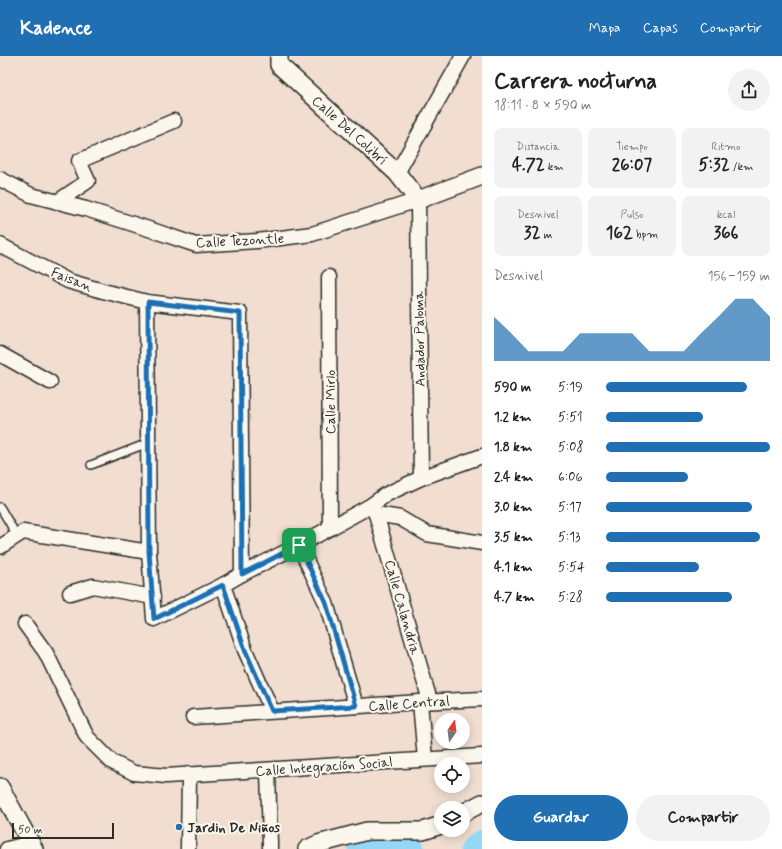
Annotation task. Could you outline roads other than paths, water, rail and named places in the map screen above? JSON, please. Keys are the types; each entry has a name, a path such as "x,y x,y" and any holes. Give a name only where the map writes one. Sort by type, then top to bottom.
{"street":[{"path":"397,173 463,56"},
{"name":"Calle Del Colibrí","path":"279,60 397,173 418,200"},
{"path":"57,202 88,181 79,161 174,121"},
{"name":"Calle Tezontle","path":"0,179 31,195 86,209 196,245 257,241 312,234 418,200 482,176"},
{"name":"Andador Paloma","path":"418,200 421,478"},
{"name":"Faisan","path":"0,245 68,281 103,291 148,302 240,313 242,574"},
{"name":"Calle Mirlo","path":"329,277 330,528"},
{"path":"148,302 149,552 154,619 223,585 330,528 373,510 387,494 421,478 482,456"},
{"path":"0,354 50,382"},
{"path":"373,510 400,518 427,534 482,543"},
{"name":"Calle Calandria","path":"373,510 425,701 425,759"},
{"path":"0,547 23,532 149,552"},
{"path":"299,545 326,603 356,706"},
{"path":"223,585 245,650 272,711"},
{"path":"70,593 93,586 153,597"},
{"name":"Calle Integración Social","path":"24,624 46,654 87,737 112,762 134,773 166,776 482,756"},
{"name":"Calle Central","path":"193,717 425,701 482,699"},
{"path":"268,770 270,849"},
{"path":"188,849 189,774"},
{"path":"0,787 33,846 7,849"},
{"path":"470,810 482,803"},
{"path":"307,849 318,844 367,830 423,831 434,827"}],"lane":[{"path":"91,465 148,443"},
{"path":"0,507 17,536"}],"waterway":[{"path":"473,849 482,842"},
{"path":"360,849 375,846 412,849"}],"place":[{"name":"Jardin De Niños","path":"179,827"}]}
